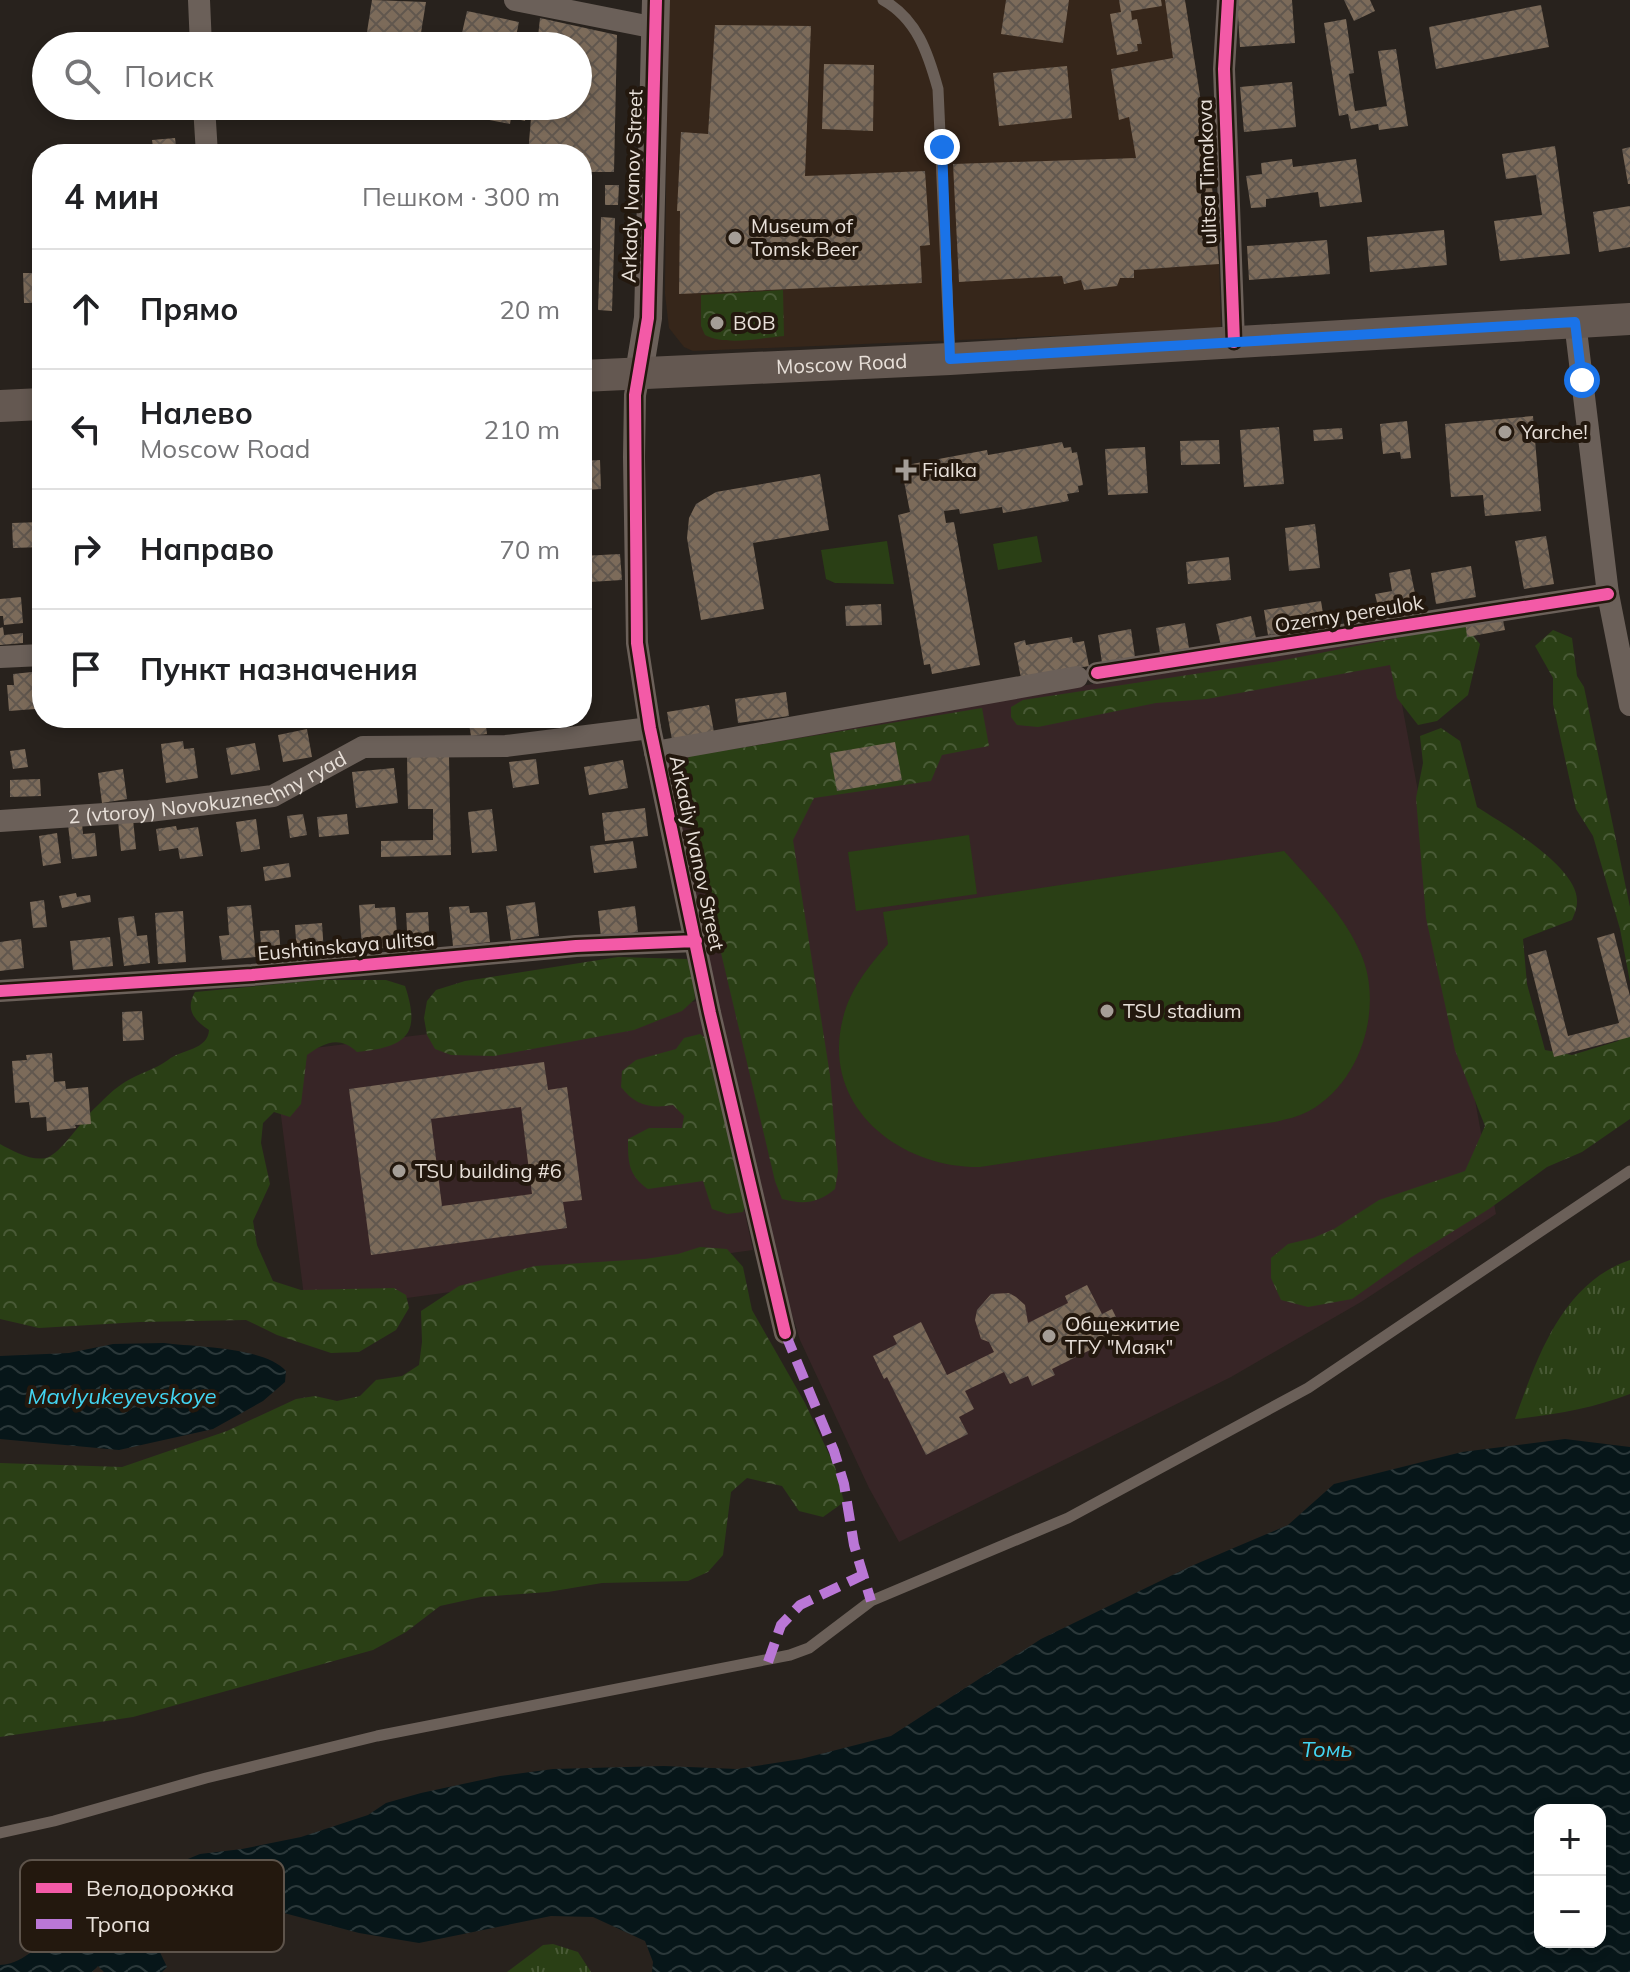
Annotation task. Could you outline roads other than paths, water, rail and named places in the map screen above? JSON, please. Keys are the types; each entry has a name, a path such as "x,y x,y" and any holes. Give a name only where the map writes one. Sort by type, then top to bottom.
{"main road":[{"name":"Moscow Road","path":"592,375 950,359 1630,319"},
{"path":"0,406 32,404"}],"street":[{"path":"199,0 200,32"},
{"path":"515,0 656,14"},
{"name":"ulitsa Timakova","path":"1228,0 1224,69 1234,342"},
{"name":"Arkady Ivanov Street","path":"639,373 648,318 656,14"},
{"path":"205,120 206,144"},
{"path":"1575,322 1608,594 1630,705"},
{"name":"Arkadiy Ivanov Street","path":"639,373 635,395 634,457 637,643 655,752 785,1333"},
{"name":"Ozerny pereulok","path":"655,752 1087,675 1608,594"},
{"path":"0,657 32,655"},
{"name":"2 (vtoroy) Novokuznechny ryad","path":"0,821 149,811 273,796 363,747 506,746 650,728"},
{"name":"Eushtinskaya ulitsa","path":"0,991 252,975 576,946 696,941"}],"lane":[{"path":"883,0 897,8 913,25 929,57 938,89 950,359"},
{"path":"0,1833 377,1736 755,1664 809,1648 871,1601 1068,1518 1308,1388 1630,1171"}],"water":[{"name":"Mavlyukeyevskoye","path":"164,1343 262,1357 286,1371 285,1382 263,1401 213,1429 119,1450 0,1439 0,1356 69,1353 113,1344"},
{"name":"Томь","path":"1565,1439 1630,1447 1630,1972 652,1972 653,1962 645,1941 593,1917 551,1916 419,1943 359,1933 284,1913 284,1860 185,1860 200,1854 301,1837 368,1815 386,1803 500,1776 553,1769 664,1766 737,1769 801,1759 891,1736 1041,1639 1189,1567 1288,1525 1334,1484 1462,1452"},
{"name":"Томь","path":"30,1952 160,1952 167,1967 162,1972 104,1972 98,1966 92,1972 0,1972 0,1965 18,1960"}],"place":[{"name":"Museum of Tomsk Beer","path":"735,238"},
{"name":"ВОВ","path":"717,323"},
{"name":"Yarche!","path":"1505,432"},
{"name":"Fialka","path":"906,470"},
{"name":"TSU stadium","path":"1107,1011"},
{"name":"TSU building #6","path":"399,1171"},
{"name":"Общежитие ТГУ \"Маяк\"","path":"1049,1336"}]}
